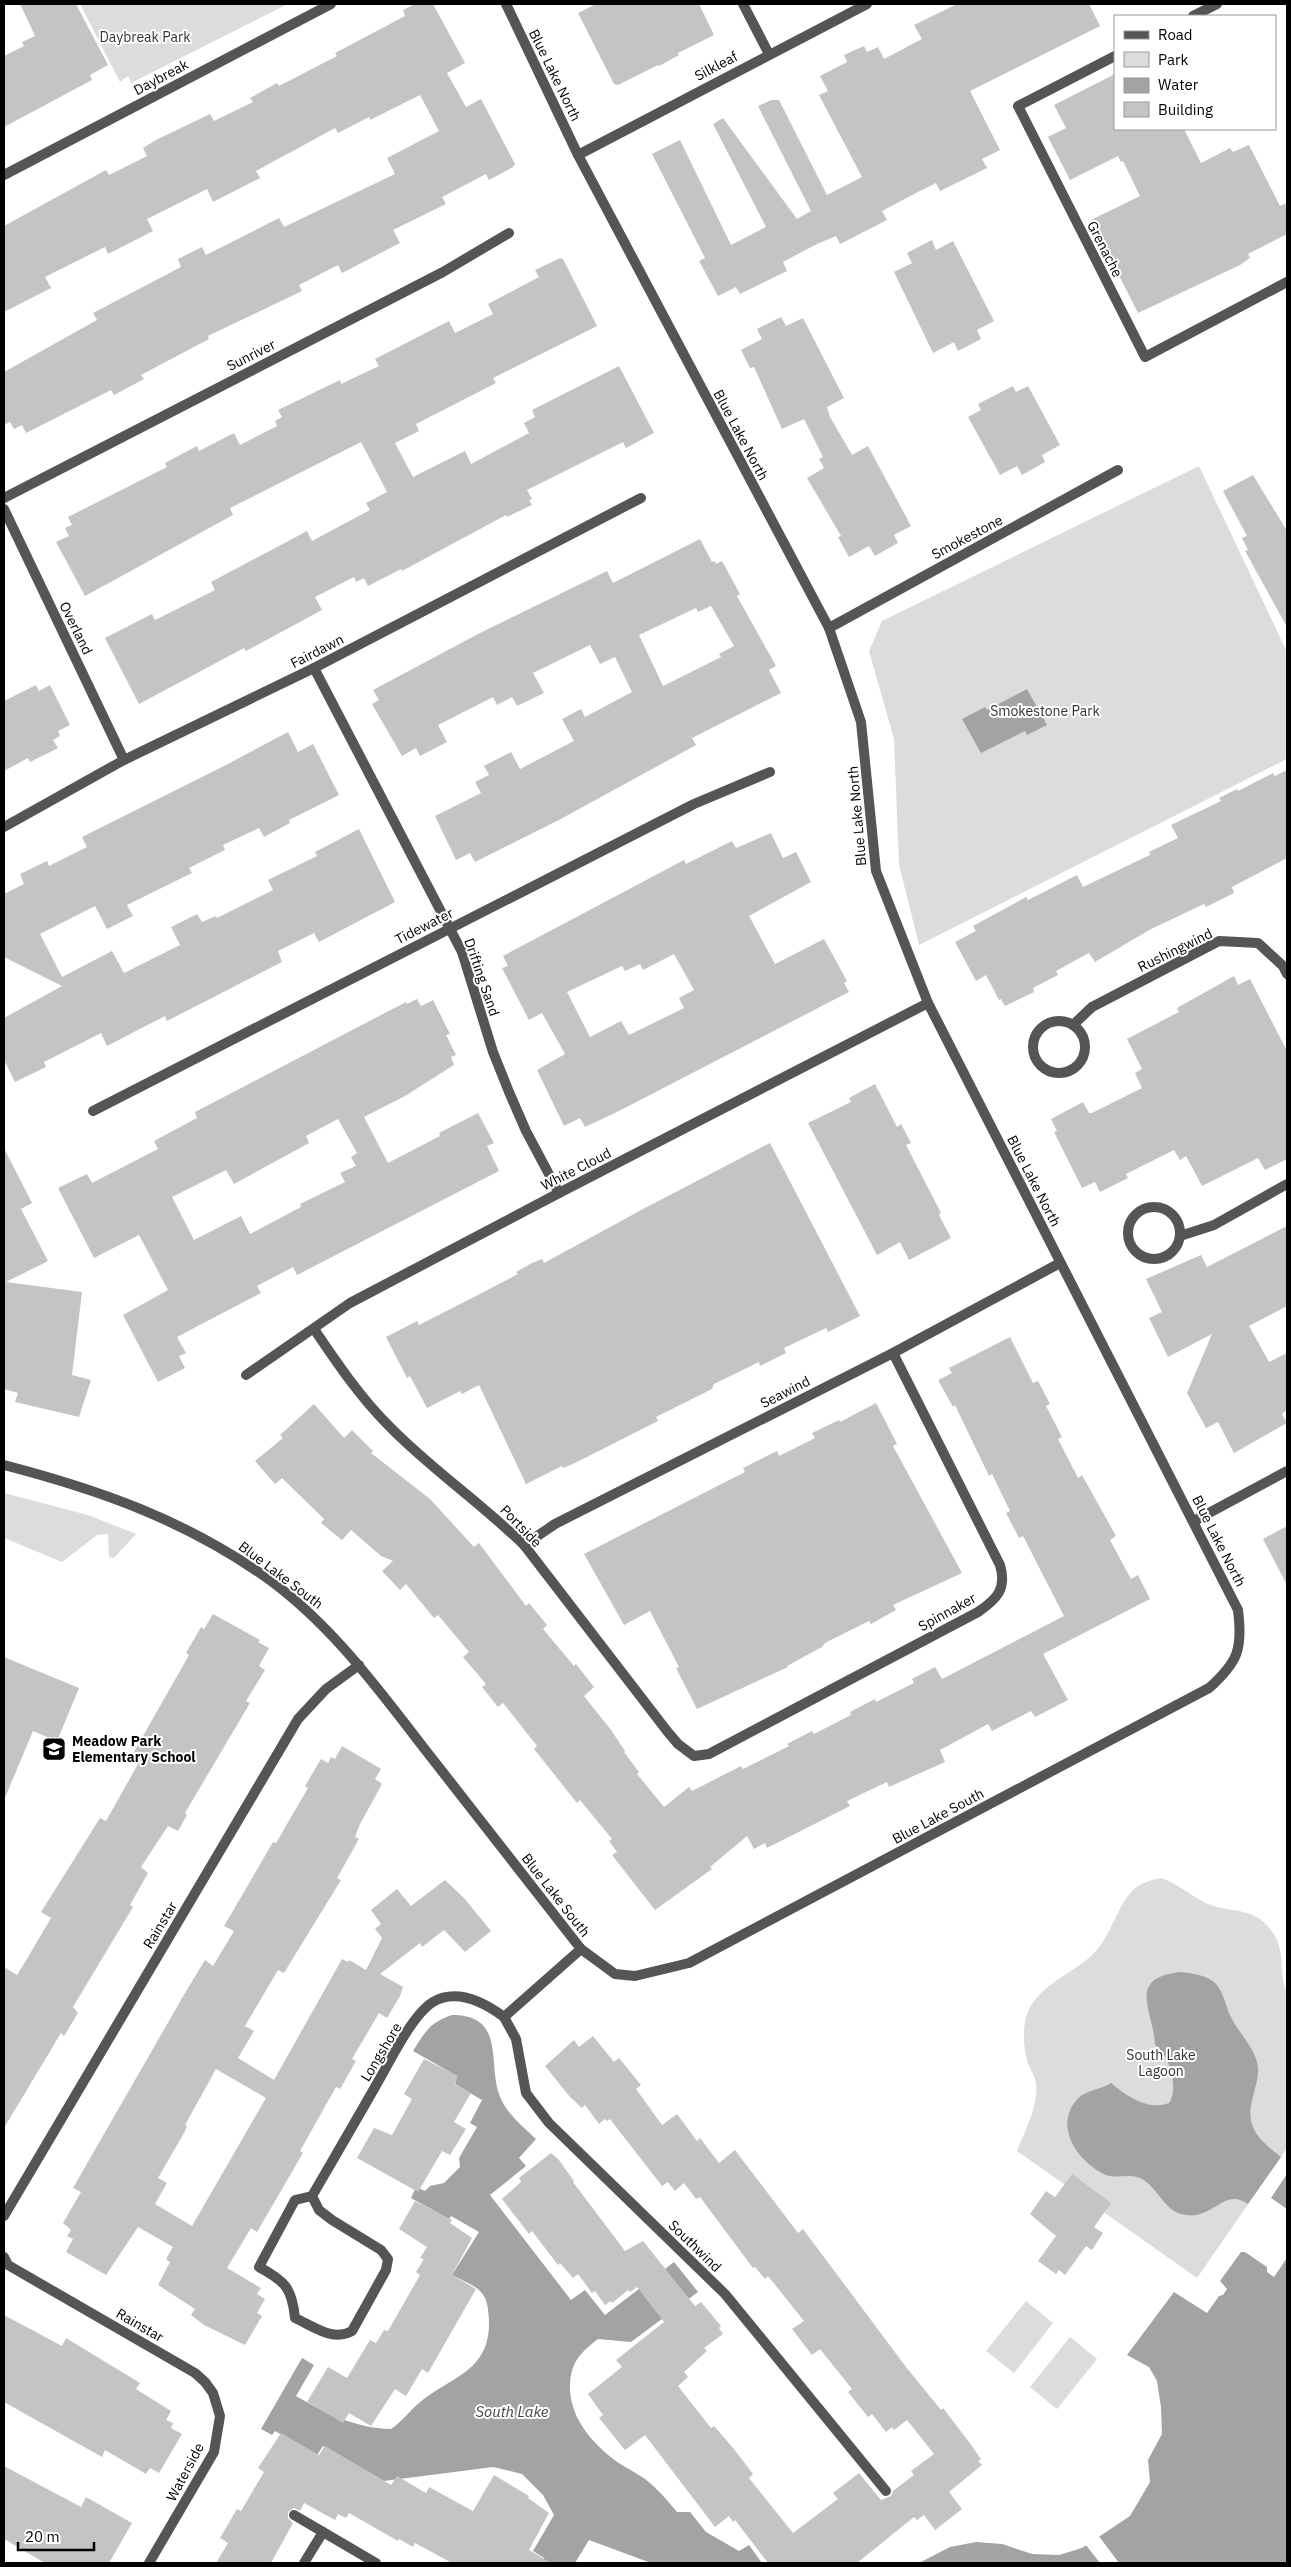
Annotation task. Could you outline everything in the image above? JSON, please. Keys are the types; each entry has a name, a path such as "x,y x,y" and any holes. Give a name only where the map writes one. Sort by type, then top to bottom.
{"street":[{"name":"Daybreak","path":"4,175 330,4"},
{"name":"Blue Lake North","path":"506,4 578,155 829,628 862,722 876,871 928,1004 1238,1610 1241,1634 1237,1655"},
{"path":"743,4 769,54"},
{"name":"Silkleaf","path":"578,155 867,4"},
{"path":"1195,15 1217,4"},
{"name":"Grenache","path":"1114,57 1018,106 1145,357 1287,282"},
{"name":"Sunriver","path":"4,498 443,272 509,233"},
{"name":"Smokestone","path":"829,628 1118,470"},
{"name":"Fairdawn","path":"4,827 124,760 314,668 642,498"},
{"name":"Overland","path":"4,509 124,760"},
{"name":"Drifting Sand","path":"314,668 466,962 493,1052 509,1092 526,1131 559,1193"},
{"name":"Tidewater","path":"93,1111 694,804 770,772"},
{"name":"Rushingwind","path":"1073,1024 1092,1007 1219,941 1258,943 1283,966 1287,974"},
{"name":"White Cloud","path":"246,1375 350,1303 559,1193 928,1004"},
{"path":"1054,1021 1064,1021 1073,1024 1084,1040 1082,1059 1068,1072 1049,1071 1041,1066 1035,1058 1032,1049 1034,1039 1045,1024 1054,1021"},
{"path":"1180,1236 1176,1218 1159,1207 1141,1210 1129,1226 1130,1245 1144,1258 1164,1258 1172,1253 1180,1236 1214,1225 1287,1184"},
{"name":"Seawind","path":"524,1545 555,1524 893,1353 1060,1263"},
{"name":"Portside","path":"314,1329 363,1398 390,1427 499,1520 524,1545 667,1731 678,1744 694,1756"},
{"name":"Spinnaker","path":"694,1756 709,1754 978,1612 992,1602 1001,1589 1004,1577 1000,1565 893,1353"},
{"name":"Blue Lake South","path":"4,1465 99,1491 166,1518 218,1546 268,1579 316,1619 359,1665 581,1949 616,1974 635,1976 690,1962 1209,1688 1225,1674 1237,1655"},
{"path":"1194,1521 1287,1471"},
{"name":"Rainstar","path":"4,2216 298,1719 326,1689 359,1665"},
{"path":"504,2017 581,1949"},
{"name":"Longshore","path":"312,2196 408,2030 433,2002 447,1998 463,1997 485,2004 504,2017"},
{"name":"Southwind","path":"504,2017 516,2039 526,2093 548,2123 725,2294 886,2491"},
{"path":"312,2196 319,2210 381,2250 388,2259 386,2270 352,2331 343,2336 332,2335 295,2318 293,2297 281,2279 259,2267 295,2200 312,2196"},
{"name":"Rainstar","path":"4,2257 8,2265 194,2373 205,2382 213,2393 220,2416"},
{"name":"Waterside","path":"149,2563 214,2452 220,2416"},
{"path":"294,2515 376,2563"},
{"path":"304,2563 323,2532"}],"green space":[{"name":"Daybreak Park","path":"80,4 288,4 131,83 128,76 120,82"},
{"name":"Smokestone Park","path":"1199,466 1287,652 1287,759 919,945 899,865 894,739 869,651 882,621"},
{"path":"4,1493 88,1515 136,1534 114,1558 109,1557 108,1534 97,1535 62,1562 4,1538"},
{"name":"South Lake Lagoon","path":"1162,1878 1202,1901 1222,1908 1250,1914 1259,1918 1267,1925 1278,1943 1283,1979 1287,1992 1287,2148 1197,2278 1017,2151 1031,2118 1036,2091 1036,2082 1026,2056 1024,2036 1024,2027 1029,2009 1044,1990 1087,1960 1096,1951 1102,1944 1123,1903 1134,1889 1147,1882"},
{"path":"1026,2301 1053,2323 1014,2373 986,2351"},
{"path":"1070,2337 1097,2359 1057,2409 1030,2387"}],"water":[{"path":"1027,689 1047,725 1027,735 1025,731 981,753 962,719 985,707 987,710"},
{"path":"1181,1972 1208,1978 1215,1983 1221,1992 1234,2023 1254,2053 1258,2067 1251,2107 1250,2117 1252,2125 1255,2132 1266,2145 1281,2157 1248,2204 1232,2199 1196,2215 1186,2215 1172,2210 1152,2187 1140,2178 1110,2176 1096,2170 1079,2154 1069,2134 1067,2123 1069,2112 1079,2098 1087,2092 1102,2088 1111,2083 1124,2093 1145,2104 1161,2105 1169,2103 1172,2097 1173,2081 1165,2056 1155,2045 1147,1998 1148,1989 1153,1981 1164,1975"},
{"name":"South Lake","path":"452,2015 469,2017 480,2023 487,2031 491,2042 496,2081 502,2101 514,2118 536,2139 519,2158 526,2166 490,2195 571,2300 585,2290 605,2315 674,2262 698,2292 631,2342 598,2339 581,2354 572,2370 570,2385 574,2409 579,2421 602,2450 650,2483 677,2512 690,2512 706,2532 739,2551 749,2545 762,2563 651,2563 589,2540 575,2563 540,2563 544,2558 533,2551 554,2515 543,2495 522,2474 493,2467 384,2481 323,2446 317,2455 275,2431 272,2435 261,2429 302,2358 314,2365 296,2396 319,2409 353,2423 391,2429 419,2403 466,2371 483,2352 488,2338 487,2302 475,2287 452,2275 479,2232 451,2216 449,2219 411,2198 416,2187 425,2191 430,2186 444,2183 460,2167 459,2158 477,2127 470,2123 482,2100 455,2084 457,2076 413,2051 433,2024"},
{"path":"1287,2174 1287,2209 1271,2198"},
{"path":"1241,2252 1245,2252 1267,2267 1267,2272 1274,2277 1287,2258 1287,2563 919,2563 950,2547 976,2542 1002,2544 1032,2554 1059,2555 1082,2548 1130,2516 1150,2482 1148,2460 1162,2434 1161,2407 1157,2381 1149,2367 1127,2355 1174,2292 1207,2313 1219,2296 1223,2295 1227,2289 1220,2281"}],"pier":[{"path":"1098,2535 1119,2563 1100,2563 1085,2544"}],"building":[{"path":"20,4 76,4 108,65 90,75 92,80 4,127 4,56 24,46 22,42 35,36"},
{"path":"415,4 433,4 465,63 447,73 466,107 481,99 515,164 513,167 489,180 486,174 442,197 446,204 393,230 400,243 342,273 338,265 299,285 302,291 208,336 209,339 141,375 144,379 114,395 111,390 26,433 22,425 14,429 10,422 4,425 4,372 97,320 93,313 181,267 178,259 202,247 206,255 279,218 284,227 395,174 387,158 439,131 420,95 370,120 369,117 338,133 335,128 256,171 260,178 213,202 207,189 147,219 153,231 108,254 105,247 45,277 51,288 4,312 4,226 106,170 109,175 147,156 143,148 156,140 210,114 214,121 253,102 250,98 277,83 279,86 337,56 335,53 405,16 403,10"},
{"path":"596,4 699,4 714,35 678,53 679,55 659,66 618,85 614,84 578,13"},
{"path":"957,4 1089,4 1100,26 970,91 1000,150 982,159 987,168 940,191 936,183 882,211 887,220 840,244 836,236 817,244 783,262 787,271 740,294 736,287 718,296 699,261 705,258 652,154 680,140 731,245 766,227 713,124 723,118 797,219 811,211 758,106 771,100 779,100 827,195 862,177 819,95 828,91 820,76 847,62 844,55 864,46 867,52 878,47 884,59 922,39 914,25"},
{"path":"1114,75 1114,130 1184,130 1201,163 1230,148 1233,152 1249,145 1280,206 1287,203 1287,234 1248,254 1250,258 1240,265 1138,313 1091,220 1140,196 1123,161 1121,162 1118,156 1070,180 1048,137 1066,128 1054,105"},
{"path":"932,240 936,250 953,241 994,321 977,330 981,339 958,351 954,342 933,353 894,272 912,263 907,253"},
{"path":"560,258 563,259 597,326 493,378 496,383 416,424 419,431 395,443 413,477 465,451 471,464 529,433 524,423 535,417 532,410 619,366 654,433 626,448 623,442 527,490 532,499 529,500 532,505 507,517 506,515 402,571 401,569 368,586 364,578 356,582 354,577 315,597 322,610 246,651 244,648 139,704 105,638 152,614 155,620 215,590 211,582 307,531 312,541 370,510 366,503 387,492 361,442 230,508 233,515 85,596 56,542 69,536 65,528 72,525 68,517 167,467 165,463 197,446 199,451 234,433 240,445 277,426 275,421 282,417 278,410 340,380 341,384 379,366 375,359 449,321 455,333 493,314 488,304 539,277 535,270"},
{"path":"781,317 786,326 803,318 844,398 827,407 830,417 852,455 868,446 911,526 894,535 898,543 875,556 869,546 849,557 838,537 841,536 807,478 824,468 819,459 823,457 804,419 782,429 754,367 750,368 741,350 762,339 757,329"},
{"path":"1013,386 1016,392 1028,386 1060,445 1042,455 1045,462 1022,475 1017,466 1000,475 968,417 981,410 978,404"},
{"path":"1253,475 1287,531 1287,627 1245,551 1248,550 1242,538 1247,536 1223,491"},
{"path":"700,539 712,562 715,561 716,564 722,561 740,594 737,596 776,666 769,670 781,693 692,738 696,745 559,820 475,862 470,853 456,860 435,816 481,793 475,782 489,775 484,766 511,752 520,769 574,741 562,719 581,709 585,717 632,692 615,657 600,664 590,645 533,673 544,693 517,706 512,697 497,705 493,697 438,725 447,742 420,756 416,748 402,756 372,704 379,700 373,690 478,634 607,571 613,583","holes":["711,606 734,646 719,654 721,657 663,686 639,635 696,608 698,612"]},
{"path":"36,685 39,691 50,685 70,725 58,731 60,736 53,740 58,748 30,762 28,758 4,771 4,701"},
{"path":"288,732 298,752 313,744 339,795 289,820 290,823 264,837 259,828 223,845 225,850 189,868 192,873 127,905 133,916 107,929 95,906 40,934 62,977 112,951 124,973 180,945 171,927 197,914 202,922 216,916 217,918 273,890 268,880 317,856 315,852 359,829 395,902 319,942 314,933 278,951 282,962 167,1021 165,1016 107,1046 101,1033 44,1062 46,1067 15,1082 4,1060 4,1018 62,986 4,957 4,894 24,884 20,874 47,861 49,866 87,847 82,837"},
{"path":"1287,770 1287,858 1232,887 1234,893 1206,907 1204,904 1151,929 1095,962 1089,953 1056,971 1058,975 1033,988 1034,992 1005,1006 1001,999 999,1000 986,975 976,981 955,942 976,931 973,926 1026,897 1028,900 1077,875 1083,887 1150,855 1149,852 1178,838 1171,825 1221,801 1219,798 1237,789 1238,791 1273,773 1275,776"},
{"path":"771,833 783,858 796,852 811,882 749,916 775,964 824,939 847,981 844,983 849,992 615,1113 585,1127 580,1118 564,1126 537,1070 565,1054 542,1013 529,1020 502,968 508,966 503,956 684,860 686,864 732,841 736,848","holes":["674,954 694,990 679,998 684,1008 629,1035 621,1021 590,1037 567,992 622,966 625,971 640,964 643,970"]},
{"path":"1234,976 1238,985 1250,979 1287,1051 1287,1159 1265,1170 1258,1158 1202,1186 1186,1156 1180,1160 1174,1150 1126,1174 1128,1178 1100,1192 1095,1182 1082,1188 1054,1132 1057,1131 1051,1119 1083,1102 1089,1113 1092,1113 1142,1088 1135,1073 1142,1069 1127,1039 1179,1012 1177,1008"},
{"path":"417,999 421,1006 433,1000 450,1034 446,1035 456,1055 451,1057 454,1065 405,1096 364,1117 388,1163 440,1136 439,1133 478,1113 494,1143 487,1146 499,1171 297,1275 293,1267 257,1286 261,1293 177,1337 186,1353 179,1356 185,1368 158,1382 123,1315 168,1290 139,1235 94,1258 58,1188 87,1174 92,1183 158,1149 154,1141 197,1118 195,1112 406,1002 407,1004","holes":["338,1119 357,1153 351,1157 356,1166 340,1173 345,1182 300,1204 301,1207 250,1234 241,1216 194,1240 172,1197 226,1170 234,1184 309,1143 306,1136"]},
{"path":"875,1084 897,1127 901,1124 911,1143 906,1145 941,1213 939,1215 951,1238 909,1260 900,1242 877,1255 808,1123 851,1102 849,1098"},
{"path":"770,1143 860,1316 828,1332 826,1328 784,1348 786,1353 760,1366 759,1362 714,1384 712,1389 656,1417 658,1421 573,1464 563,1468 562,1466 526,1484 479,1385 462,1394 460,1391 427,1408 410,1376 407,1378 386,1337 417,1321 419,1325 518,1274 516,1272 532,1263 542,1259 544,1263"},
{"path":"4,1148 32,1203 21,1209 48,1261 6,1282 82,1292 72,1375 91,1380 79,1417 15,1402 18,1393 4,1389"},
{"path":"1287,1226 1287,1306 1249,1326 1269,1362 1287,1353 1287,1410 1282,1414 1287,1423 1234,1453 1218,1422 1206,1428 1187,1393 1212,1334 1168,1357 1149,1318 1162,1312 1146,1279 1201,1255 1207,1267"},
{"path":"1010,1337 1033,1383 1038,1381 1050,1404 1046,1406 1062,1437 1058,1439 1078,1478 1082,1475 1116,1536 1110,1540 1131,1579 1138,1575 1150,1599 1043,1654 1068,1700 1035,1717 1031,1711 992,1731 988,1724 940,1750 945,1762 889,1787 887,1782 847,1801 850,1806 767,1848 765,1843 754,1849 747,1836 710,1867 712,1869 655,1910 612,1855 617,1852 609,1841 612,1839 580,1800 577,1803 534,1749 537,1746 503,1703 498,1707 482,1687 486,1684 463,1657 469,1652 438,1615 434,1618 406,1584 400,1590 382,1571 393,1561 381,1556 351,1530 342,1540 321,1523 324,1519 282,1478 275,1484 255,1461 283,1438 280,1435 314,1404 344,1438 352,1430 373,1451 371,1453 430,1499 474,1547 479,1543 526,1606 529,1603 547,1625 543,1629 574,1666 576,1664 594,1687 584,1696 611,1730 639,1772 637,1774 664,1807 689,1787 692,1791 741,1766 743,1769 789,1746 787,1744 812,1731 814,1734 851,1715 850,1712 875,1699 876,1702 914,1683 912,1679 935,1667 942,1679 1064,1616 1023,1536 1019,1538 1006,1513 1010,1511 992,1474 989,1476 955,1405 953,1407 938,1380 952,1373 949,1368"},
{"path":"876,1403 897,1444 893,1446 962,1573 893,1605 896,1610 871,1624 869,1621 825,1643 822,1647 788,1667 697,1709 676,1668 679,1667 650,1611 624,1625 584,1554 745,1472 743,1468 777,1451 779,1456 815,1438 812,1433 839,1420 840,1422"},
{"path":"1287,1526 1287,1585 1263,1539"},
{"path":"213,1614 260,1640 258,1642 269,1648 259,1666 265,1670 246,1701 250,1703 185,1813 187,1815 178,1831 168,1826 141,1867 148,1873 130,1905 133,1907 73,2007 78,2013 64,2036 61,2033 4,2128 4,1967 17,1975 28,1957 51,1918 41,1912 100,1818 106,1821 138,1764 130,1759 189,1655 186,1653 201,1627 204,1629"},
{"path":"4,1657 79,1688 57,1741 33,1731 4,1800"},
{"path":"342,1746 381,1769 375,1779 382,1784 360,1824 355,1837 359,1839 337,1878 341,1880 284,1973 278,1970 245,2026 254,2031 238,2058 274,2080 342,1959 348,1962 349,1960 366,1970 382,1938 375,1929 381,1924 371,1910 397,1889 411,1906 445,1880 464,1898 491,1931 465,1952 444,1930 422,1947 420,1943 380,1974 403,1987 400,1996 387,2018 379,2013 352,2059 356,2061 340,2089 336,2087 300,2151 303,2153 257,2232 251,2228 227,2268 261,2288 257,2294 265,2299 257,2313 262,2316 245,2345 204,2325 191,2315 195,2309 158,2285 170,2262 166,2259 173,2247 138,2227 106,2275 66,2252 73,2239 67,2236 71,2230 63,2223 81,2192 73,2188 205,1960 213,1966 234,1931 224,1926 273,1842 276,1843 308,1788 305,1786 321,1759 328,1763 331,1757 335,1759","holes":["216,2069 266,2098 192,2226 155,2204 167,2183 158,2178 184,2133 187,2126 185,2125"]},
{"path":"593,2036 614,2062 619,2058 641,2085 636,2089 662,2125 677,2114 697,2141 700,2138 719,2163 735,2150 798,2233 803,2229 906,2367 941,2410 943,2408 981,2459 978,2461 982,2465 949,2492 962,2509 935,2530 924,2515 917,2520 914,2517 857,2563 768,2563 735,2520 733,2522 729,2516 715,2527 645,2435 625,2450 599,2418 603,2415 588,2394 622,2367 616,2360 664,2322 637,2287 630,2292 628,2290 612,2303 611,2301 605,2305 595,2291 592,2293 578,2274 573,2278 560,2263 558,2265 532,2231 529,2234 502,2199 521,2182 519,2178 551,2153 559,2160 573,2182 625,2251 643,2241 695,2306 701,2302 721,2326 719,2328 723,2334 704,2348 707,2351 684,2372 688,2377 678,2386 711,2428 714,2426 734,2449 753,2474 749,2478 793,2533 838,2499 833,2493 859,2473 881,2500 891,2496 893,2491 914,2475 911,2471 934,2454 907,2420 894,2430 892,2427 886,2432 872,2414 868,2417 848,2392 852,2389 820,2349 812,2355 792,2329 804,2321 768,2276 765,2279 755,2267 753,2268 700,2197 696,2199 684,2183 675,2191 668,2182 662,2186 610,2119 607,2121 605,2119 599,2124 585,2105 582,2108 570,2097 545,2066 574,2040 579,2047"},
{"path":"424,2059 458,2076 454,2084 471,2093 454,2122 466,2129 450,2155 442,2151 418,2192 357,2158 374,2128 392,2135 412,2099 404,2094"},
{"path":"1072,2174 1111,2203 1094,2227 1103,2233 1092,2250 1086,2246 1065,2275 1059,2270 1056,2274 1038,2261 1056,2236 1030,2214 1046,2191 1055,2197"},
{"path":"415,2201 452,2220 450,2223 472,2238 452,2275 476,2289 428,2373 422,2369 406,2396 395,2389 371,2426 349,2413 343,2423 307,2402 328,2367 347,2378 370,2340 376,2343 384,2330 388,2331 420,2275 416,2272 424,2259 420,2258 427,2247 399,2229"},
{"path":"4,2315 62,2346 66,2338 140,2383 136,2389 171,2411 166,2420 173,2423 171,2428 182,2434 159,2473 150,2468 146,2474 105,2450 102,2457 4,2402"},
{"path":"281,2433 319,2455 325,2446 391,2485 397,2476 426,2493 429,2487 473,2511 494,2475 529,2496 528,2498 549,2513 529,2550 551,2563 452,2563 415,2543 413,2547 399,2539 398,2541 349,2513 346,2518 338,2514 335,2520 304,2503 300,2511 294,2508 288,2512 288,2518 293,2523 271,2563 216,2563 228,2543 220,2538 237,2509 241,2511 264,2472 258,2468"},
{"path":"4,2466 81,2507 86,2497 132,2523 109,2563 45,2563 4,2539"}],"place":[{"name":"Meadow Park Elementary School","path":"54,1749"}]}
